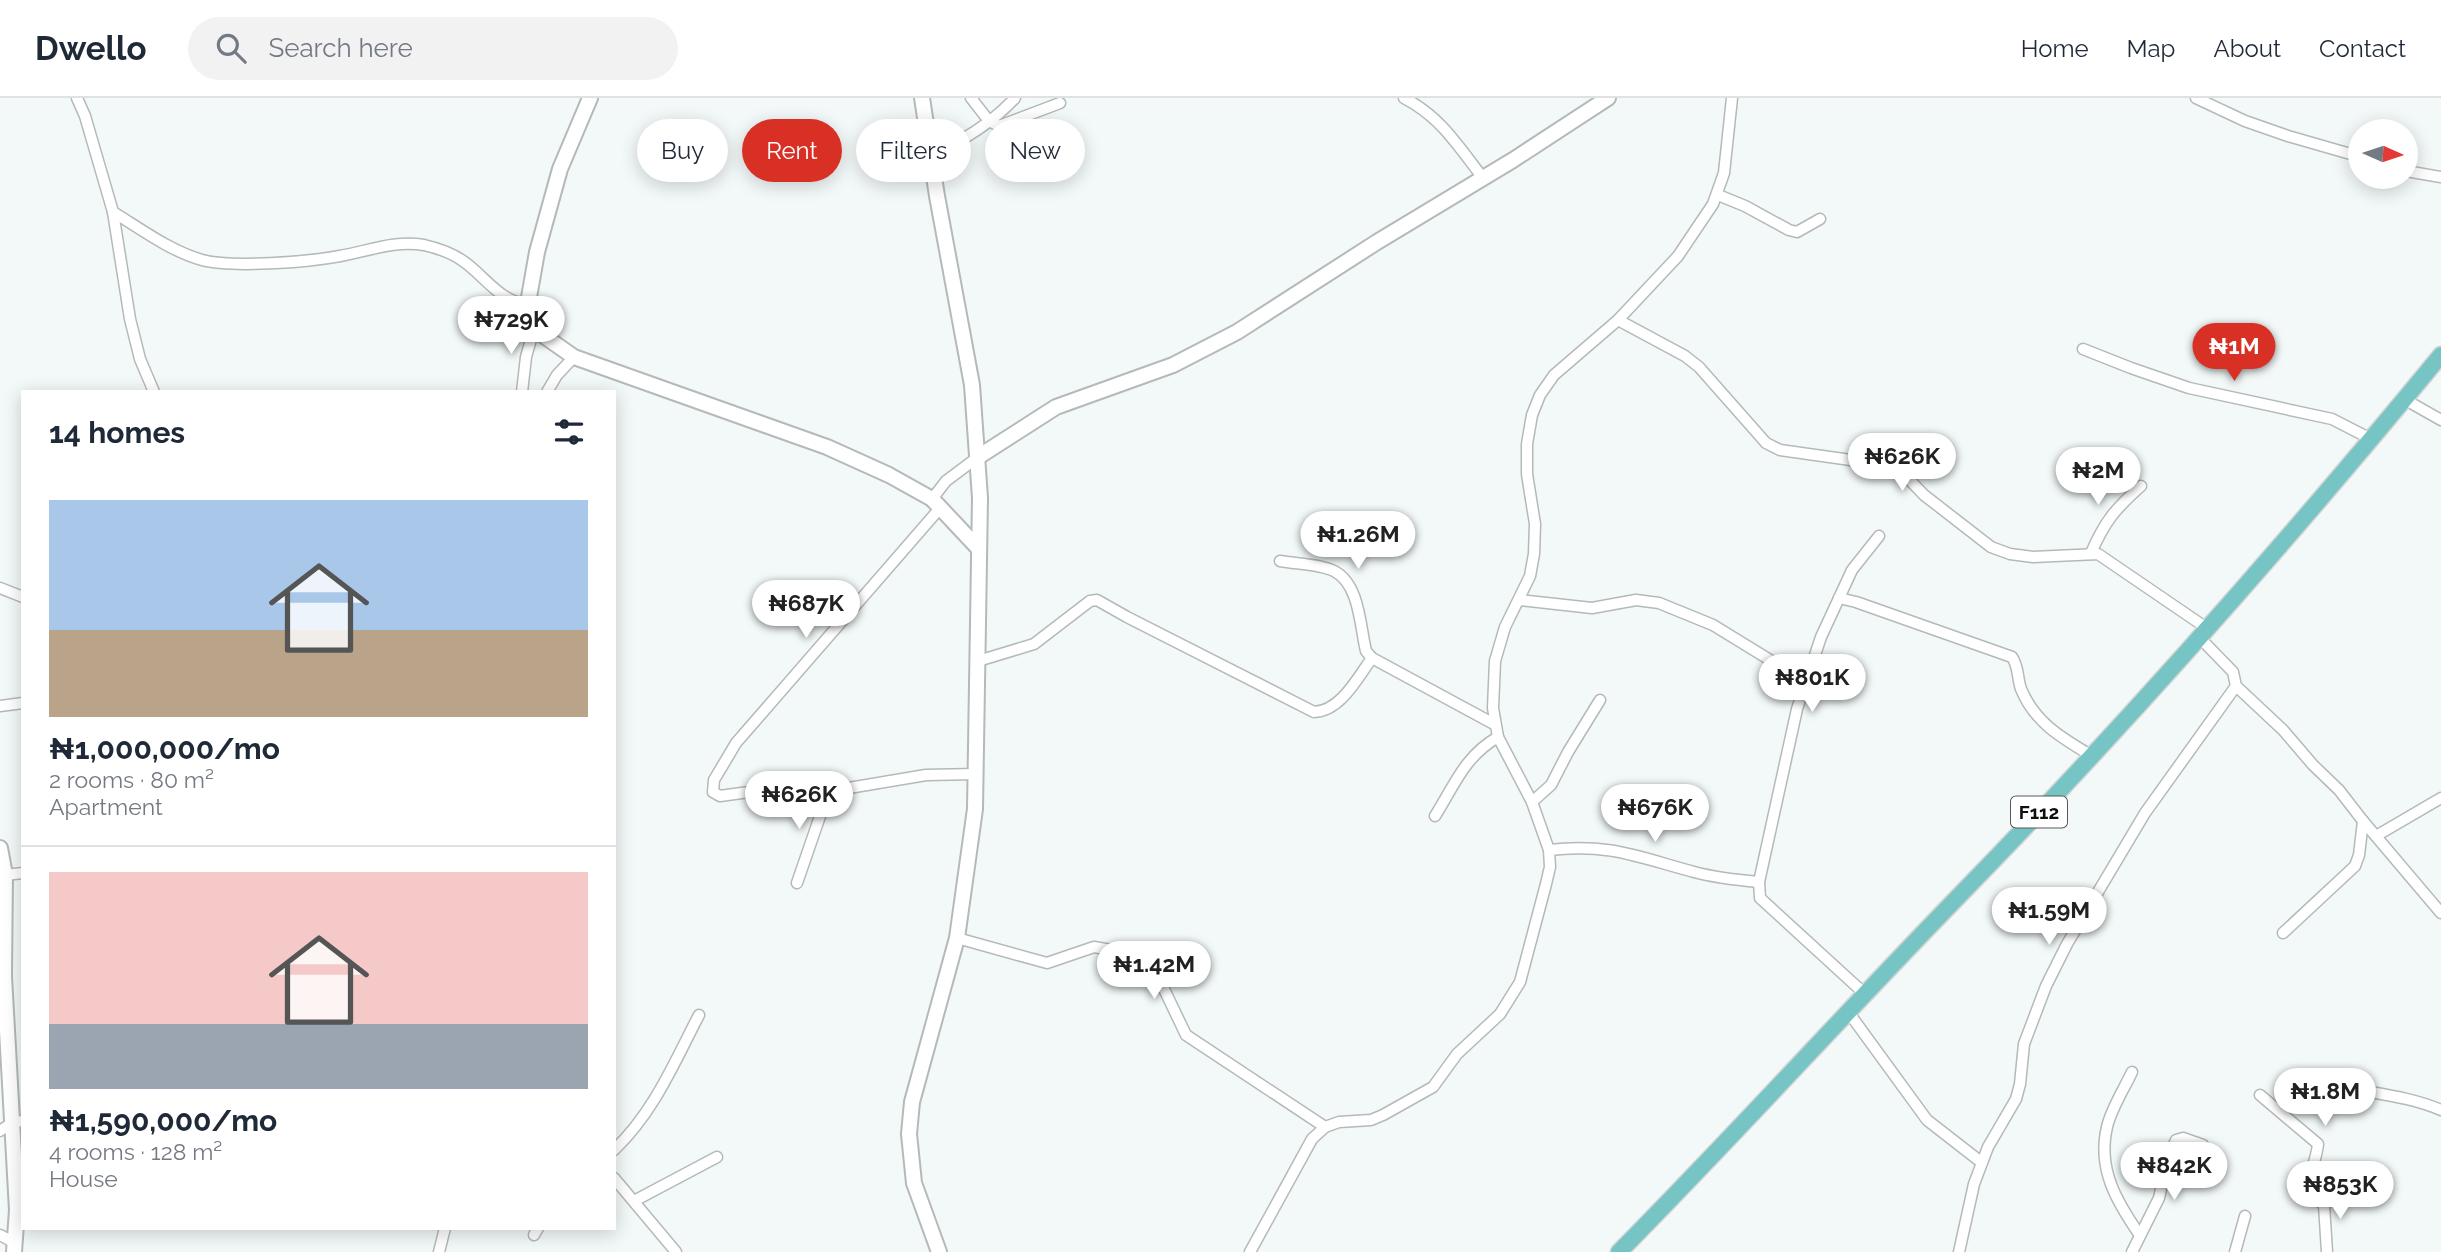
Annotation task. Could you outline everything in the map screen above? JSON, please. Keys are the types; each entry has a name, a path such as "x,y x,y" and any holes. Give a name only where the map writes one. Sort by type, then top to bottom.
{"main road":[{"name":"F112","path":"1619,1252 1849,1013 2204,634 2441,355"}],"street":[{"path":"77,98 85,116 113,212 135,341 153,390"},
{"path":"590,98 560,169 537,252 528,303 529,318 534,329 574,357 827,447 889,475 937,503 979,549"},
{"path":"922,98 925,119"},
{"path":"971,98 987,119"},
{"path":"992,119 1015,98"},
{"path":"1404,98 1424,108 1441,123 1483,178"},
{"path":"977,774 926,775 830,790 770,789 720,796 713,792 714,780 736,743 937,503 946,481 1056,407 1173,365 1237,332 1608,98"},
{"path":"1250,1252 1312,1139 1325,1127 1339,1122 1371,1120 1383,1115 1433,1087 1457,1054 1500,1014 1520,982 1550,867 1549,850 1532,802 1498,737 1493,708 1495,661 1505,627 1530,576 1534,554 1535,524 1527,464 1532,415 1540,395 1554,375 1618,320 1678,256 1718,195 1724,173 1732,98"},
{"path":"2196,98 2256,125 2348,153"},
{"path":"1021,119 1060,103"},
{"path":"971,136 985,125"},
{"path":"2418,173 2441,177"},
{"path":"936,182 972,385 978,457 979,549 975,809 957,938 912,1102 909,1134 914,1183 939,1252"},
{"path":"1718,195 1797,232 1820,219"},
{"path":"113,212 174,249 202,260 219,262 295,261 339,257 394,243 422,245 446,251 462,260 514,302 528,303"},
{"path":"1618,320 1685,356 1699,367 1766,443 1773,447 1886,465 1902,472 1924,495 1991,547 2010,554 2033,557 2098,554 2136,578 2204,634 2233,672 2235,686 2283,730 2339,790 2441,913"},
{"path":"522,390 527,348 534,329"},
{"path":"2083,349 2189,388 2332,419 2371,439"},
{"path":"548,390 557,375 574,357"},
{"path":"2404,399 2441,420"},
{"path":"2091,553 2103,526 2118,507 2141,486"},
{"path":"1866,995 1760,898 1759,882 1797,709 1821,637 1852,570 1879,536"},
{"path":"1280,561 1333,570 1349,583 1366,651 1372,658 1494,724"},
{"path":"0,588 21,596"},
{"path":"1839,598 2012,657 2016,662 2021,690 2042,723 2092,756"},
{"path":"978,661 1034,644 1090,601 1097,600 1314,712 1323,712 1340,699 1372,658"},
{"path":"1519,600 1592,607 1636,600 1659,603 1713,625 1806,682"},
{"path":"1959,1252 1981,1162 2016,1099 2024,1044 2046,986 2067,944 2145,813 2235,686"},
{"path":"1532,802 1551,785 1600,700"},
{"path":"0,706 21,703"},
{"path":"1435,816 1470,758 1498,737"},
{"path":"797,883 830,790"},
{"path":"2375,836 2441,798"},
{"path":"2283,933 2355,866 2363,821"},
{"path":"1549,850 1580,846 1607,848 1720,878 1759,882"},
{"path":"0,848 5,875 3,967 18,1121 18,1210 14,1247"},
{"path":"5,875 21,873"},
{"path":"957,938 1047,963 1094,947 1111,950 1139,966 1164,989 1186,1035 1325,1127"},
{"path":"1849,1013 1927,1120 1981,1162"},
{"path":"616,1148 656,1100 699,1015"},
{"path":"2132,1072 2107,1126 2105,1168 2116,1200 2139,1234"},
{"path":"2323,1083 2349,1090 2377,1093 2441,1110"},
{"path":"2260,1095 2318,1144 2310,1181 2312,1194 2324,1205"},
{"path":"0,1132 18,1121"},
{"path":"2132,1252 2159,1198 2167,1162 2176,1140 2183,1138 2203,1145"},
{"path":"634,1201 718,1157"},
{"path":"616,1180 676,1252"},
{"path":"2327,1252 2324,1205 2329,1189"},
{"path":"2235,1252 2245,1216"},
{"path":"439,1252 444,1230"},
{"path":"0,1235 14,1247"}]}
